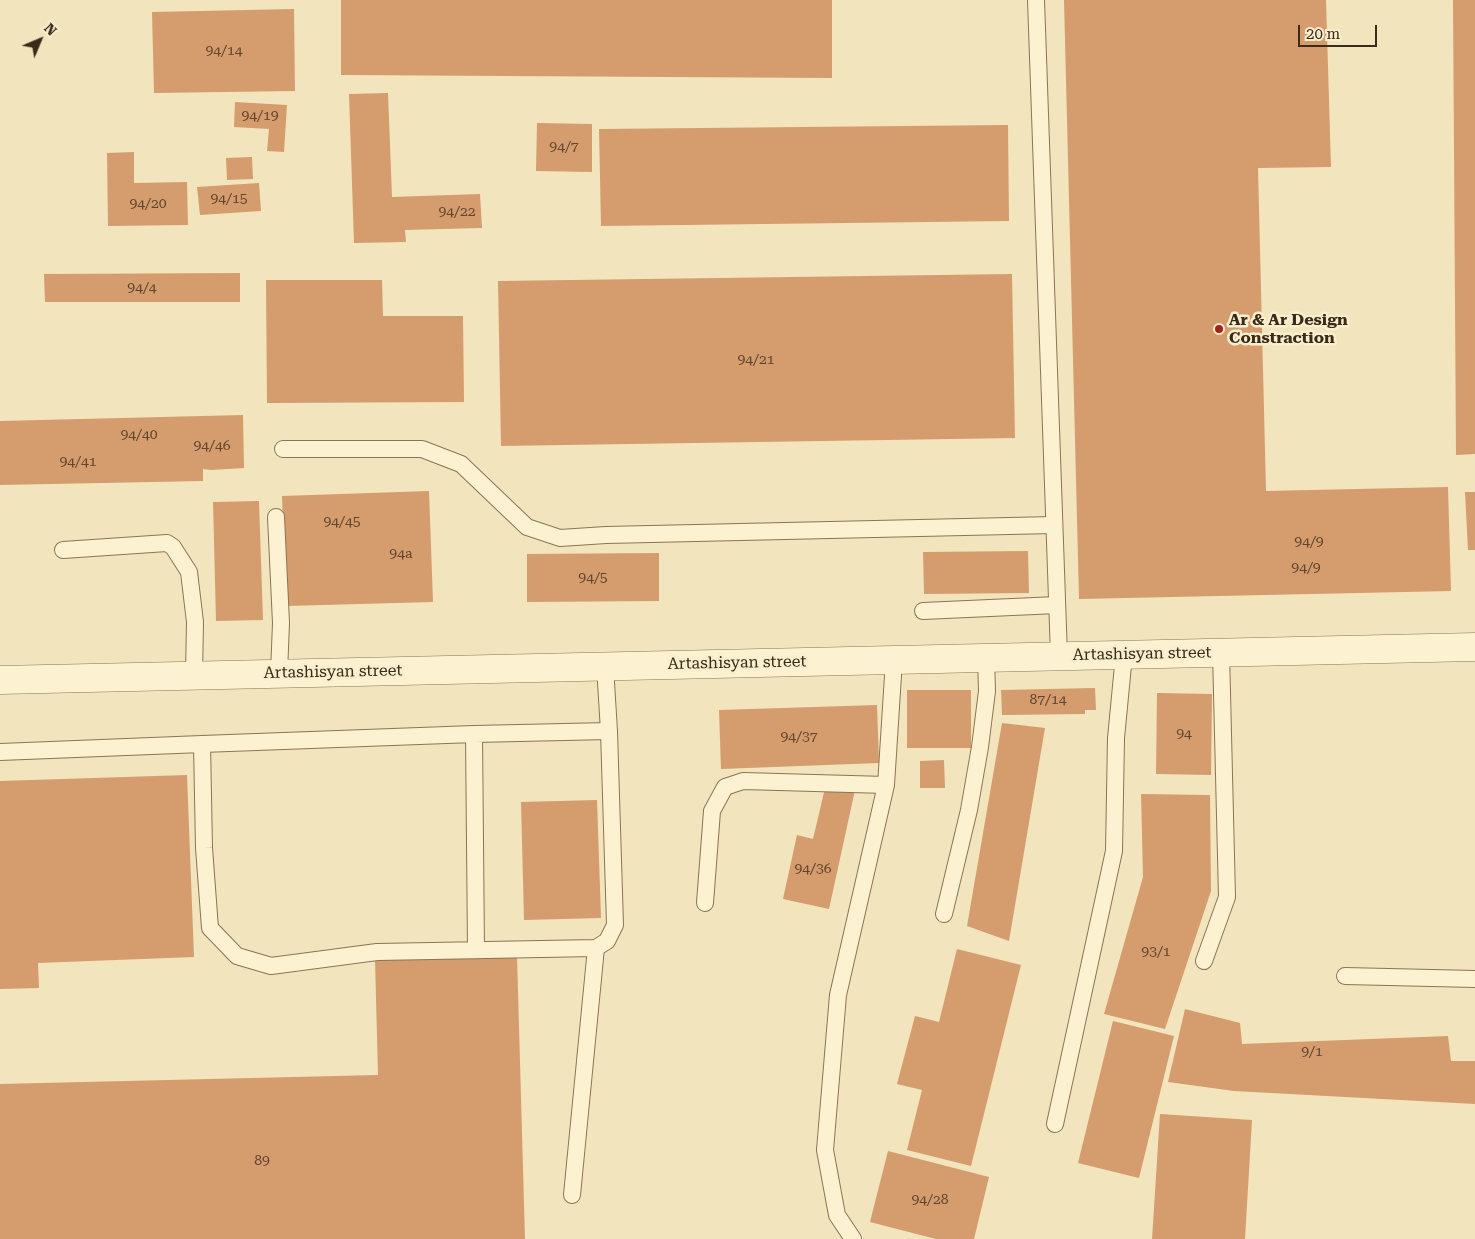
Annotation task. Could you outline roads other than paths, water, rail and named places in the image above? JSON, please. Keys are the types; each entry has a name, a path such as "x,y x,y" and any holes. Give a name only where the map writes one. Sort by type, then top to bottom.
{"street":[{"name":"Artashisyan street","path":"0,680 1475,647"}],"lane":[{"path":"1036,0 1059,656"},
{"path":"283,449 422,449 461,464 527,527 560,538 606,535 1054,525"},
{"path":"276,517 281,623 279,673"},
{"path":"64,550 167,543 173,547 190,572 195,622 194,675"},
{"path":"923,611 1057,606"},
{"path":"1204,961 1227,897 1221,652"},
{"path":"1055,1124 1114,851 1116,738 1124,654"},
{"path":"944,914 969,810 980,747 987,691 986,658"},
{"path":"853,1239 838,1215 825,1150 838,995 886,785 894,660"},
{"path":"202,744 204,848 210,928 236,956 271,966 377,952 596,948 607,941 615,925 605,666"},
{"path":"0,752 474,734 609,731"},
{"path":"474,734 476,950"},
{"path":"705,903 712,812 725,787 743,781 886,785"},
{"path":"572,1195 596,948"},
{"path":"1345,976 1475,979"}],"place":[{"name":"Ar & Ar Design Constraction","path":"1219,329"}]}
